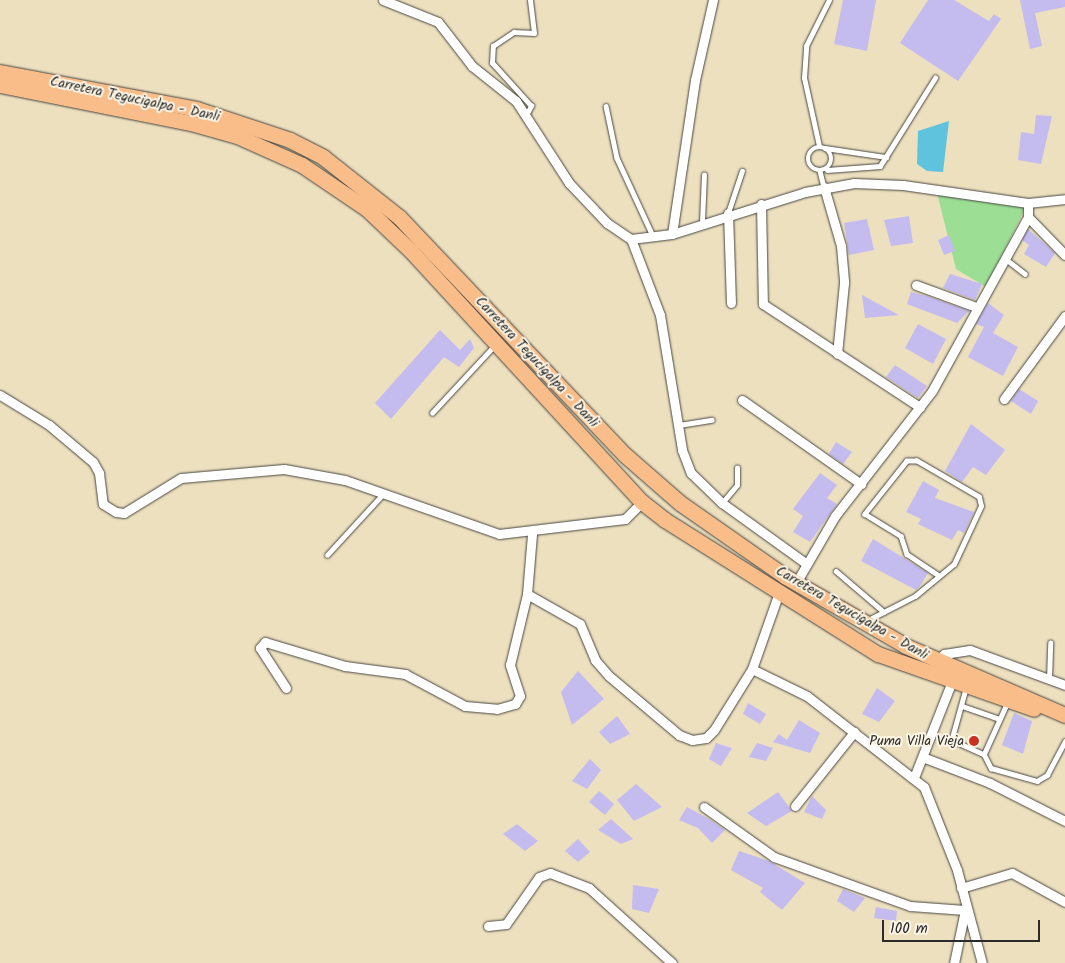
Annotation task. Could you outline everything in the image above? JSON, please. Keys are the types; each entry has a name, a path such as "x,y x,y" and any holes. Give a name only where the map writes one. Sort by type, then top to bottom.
{"highway":[{"name":"Carretera Tegucigalpa - Danli","path":"0,72 197,109 290,140 323,157 399,218 625,455 680,502 796,583 867,620 935,661 954,675 967,688 1060,714"},
{"name":"Carretera Tegucigalpa - Danli","path":"0,85 191,123 237,136 302,165 367,209 642,502 665,520 778,595 879,654 954,675 1060,714"},
{"path":"642,502 656,499 658,483"},
{"path":"665,520 668,504 680,502"},
{"path":"854,640 868,633 867,620"},
{"path":"879,654 879,642 892,636"}],"street":[{"path":"672,234 695,80 713,0"},
{"path":"387,1 438,22 472,66 516,101 525,118 569,183 607,223 631,239 660,315 679,425 691,473 722,503 804,562"},
{"path":"631,239 672,234 728,213 824,187 902,185 1028,203 1065,199"},
{"path":"824,187 842,246 843,301 837,354"},
{"path":"796,583 804,562 920,407 1002,259 1028,217 1028,203"},
{"path":"761,204 763,304 920,407"},
{"path":"728,213 731,303"},
{"path":"1028,217 1065,255"},
{"path":"916,285 976,307"},
{"path":"1004,398 1065,316"},
{"path":"0,395 49,425 93,462 99,473 103,504 116,512 124,513 181,478 233,471 284,469 384,493 499,534 532,534 625,519 642,502"},
{"path":"742,400 861,484"},
{"path":"286,688 261,644 270,641 345,666 405,674 465,706 509,707 520,696 510,665 527,594 532,534"},
{"path":"527,594 580,624 595,660 610,676 688,738 706,738 714,730 752,669 778,595"},
{"path":"935,661 944,654 970,650 1065,685"},
{"path":"752,669 807,696 915,775 940,821 982,963"},
{"path":"915,775 925,758 954,675"},
{"path":"795,806 854,732"},
{"path":"925,758 990,782 1065,821"},
{"path":"704,807 774,857 910,906 965,910"},
{"path":"488,926 506,924 539,877 550,873 588,888 672,963"},
{"path":"961,888 1012,873 1065,902"},
{"path":"954,963 965,910"}],"lane":[{"path":"525,118 531,106 492,63 493,46 514,32 534,33 530,0"},
{"path":"819,146 804,78 806,46 829,0"},
{"path":"820,171 868,170 880,166 935,78"},
{"path":"606,106 618,158 654,237"},
{"path":"824,187 820,171 809,159 811,150 819,146 886,157"},
{"path":"825,148 831,158 827,170"},
{"path":"728,213 742,171"},
{"path":"702,222 704,175"},
{"path":"1002,259 1025,274"},
{"path":"432,413 495,345"},
{"path":"679,425 712,420"},
{"path":"867,620 915,596 938,575 954,564 981,501 918,461 907,460 865,514 901,536 907,554 938,575"},
{"path":"722,503 737,485 737,468"},
{"path":"327,555 384,493"},
{"path":"836,571 884,612"},
{"path":"1049,679 1050,643"},
{"path":"967,688 952,740 984,754 991,768 1037,781 1047,775 1065,741"},
{"path":"984,754 1008,701"},
{"path":"962,706 999,719"}],"green space":[{"path":"936,189 1028,203 986,287 956,269"}],"water":[{"path":"949,121 943,172 927,171 917,164 918,131"}],"building":[{"path":"843,0 876,0 867,51 834,44"},
{"path":"928,0 954,0 989,21 994,14 1001,19 958,81 900,43"},
{"path":"1020,0 1065,0 1065,7 1035,13 1042,46 1030,49"},
{"path":"1036,115 1052,116 1041,164 1018,160 1021,132 1034,134"},
{"path":"909,216 913,243 891,246 884,220"},
{"path":"867,219 874,250 849,255 844,223"},
{"path":"1028,229 1055,253 1046,267 1024,254 1029,245 1022,240"},
{"path":"949,235 955,251 944,255 938,240"},
{"path":"950,274 982,284 975,300 943,288"},
{"path":"911,292 969,311 957,323 907,304"},
{"path":"862,295 899,315 865,318"},
{"path":"988,303 1004,315 993,333 1018,347 1003,376 968,357 984,327 976,324"},
{"path":"918,324 946,339 933,364 905,348"},
{"path":"440,330 460,350 470,339 474,348 459,367 444,357 391,419 375,403"},
{"path":"895,365 927,386 918,398 886,377"},
{"path":"1019,389 1038,401 1031,414 1011,401"},
{"path":"971,424 1005,450 986,475 973,467 962,482 945,471"},
{"path":"836,442 852,452 843,464 829,454"},
{"path":"820,473 837,485 827,498 837,504 810,542 793,532 803,516 793,509"},
{"path":"923,481 939,490 935,498 974,512 964,533 958,530 952,540 918,524 921,519 906,512"},
{"path":"873,539 928,573 916,590 861,561"},
{"path":"578,671 604,699 572,725 561,692"},
{"path":"877,688 895,701 879,722 862,714"},
{"path":"748,703 766,714 760,724 743,714"},
{"path":"1014,713 1032,721 1023,754 1002,745"},
{"path":"617,716 630,734 610,744 599,732"},
{"path":"799,720 820,733 810,753 773,742 779,734 787,740"},
{"path":"716,743 732,748 721,766 709,759"},
{"path":"757,743 773,748 766,761 749,757"},
{"path":"590,759 601,770 587,789 572,781"},
{"path":"636,784 662,807 634,821 617,800"},
{"path":"599,791 614,804 605,815 589,802"},
{"path":"778,792 792,811 766,826 747,813"},
{"path":"812,796 826,810 822,819 804,812"},
{"path":"687,807 725,830 712,843 698,828 679,820"},
{"path":"611,819 633,839 621,844 598,830"},
{"path":"517,824 538,841 525,851 503,834"},
{"path":"578,839 590,852 578,862 565,851"},
{"path":"739,851 769,861 805,883 782,910 760,892 763,888 731,870"},
{"path":"633,885 659,889 649,913 632,909"},
{"path":"843,889 865,898 854,912 837,901"},
{"path":"876,907 897,911 896,921 874,918"}],"place":[{"name":"Puma Villa Vieja","path":"974,741"}]}
